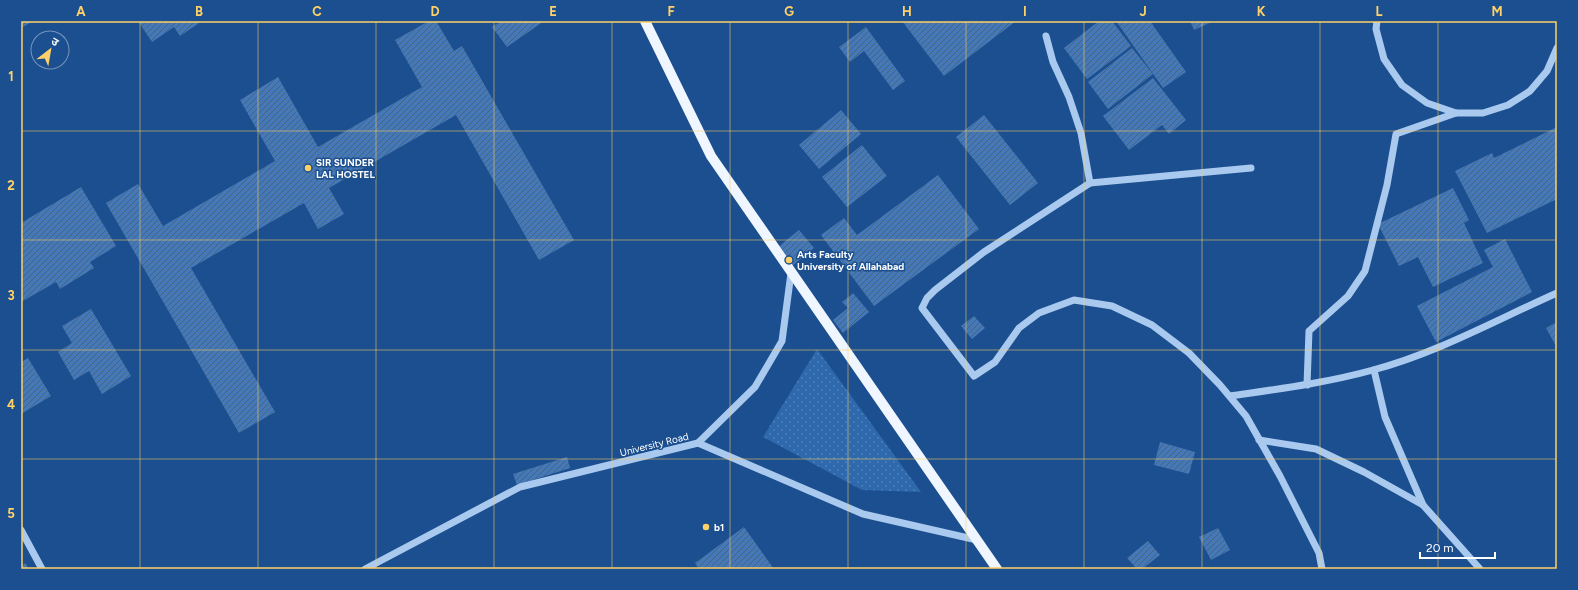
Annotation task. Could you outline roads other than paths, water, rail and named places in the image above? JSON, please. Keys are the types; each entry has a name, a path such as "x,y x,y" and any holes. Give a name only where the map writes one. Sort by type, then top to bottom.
{"main road":[{"path":"645,21 711,156 997,569"}],"street":[{"path":"1377,21 1376,29 1384,59 1402,85 1427,104 1456,113 1483,113 1508,105 1530,91 1557,59"},
{"path":"1046,36 1053,62 1069,98 1081,133 1090,183"},
{"path":"1547,71 1557,48"},
{"path":"1307,385 1308,331 1348,296 1365,271 1387,185 1396,134 1456,113"},
{"path":"1251,168 1090,183 984,252 934,290 927,298 922,308 974,376 995,362 1019,328 1039,313 1074,300 1112,306 1152,326 1189,353 1230,396 1246,416 1280,476 1319,553 1322,569"},
{"path":"698,443 755,387 782,342 791,273"},
{"path":"1230,396 1307,385 1374,370 1443,346 1557,293"},
{"path":"1374,370 1385,417 1423,505 1480,569"},
{"path":"1259,440 1316,449 1364,472 1423,505"},
{"name":"University Road","path":"365,569 520,487 698,443 863,514 977,540"},
{"path":"21,530 42,569"}],"place":[{"name":"SIR SUNDER LAL HOSTEL","path":"308,168"},
{"name":"Arts Faculty University of Allahabad","path":"789,260"},
{"name":"b1","path":"706,527"}]}
